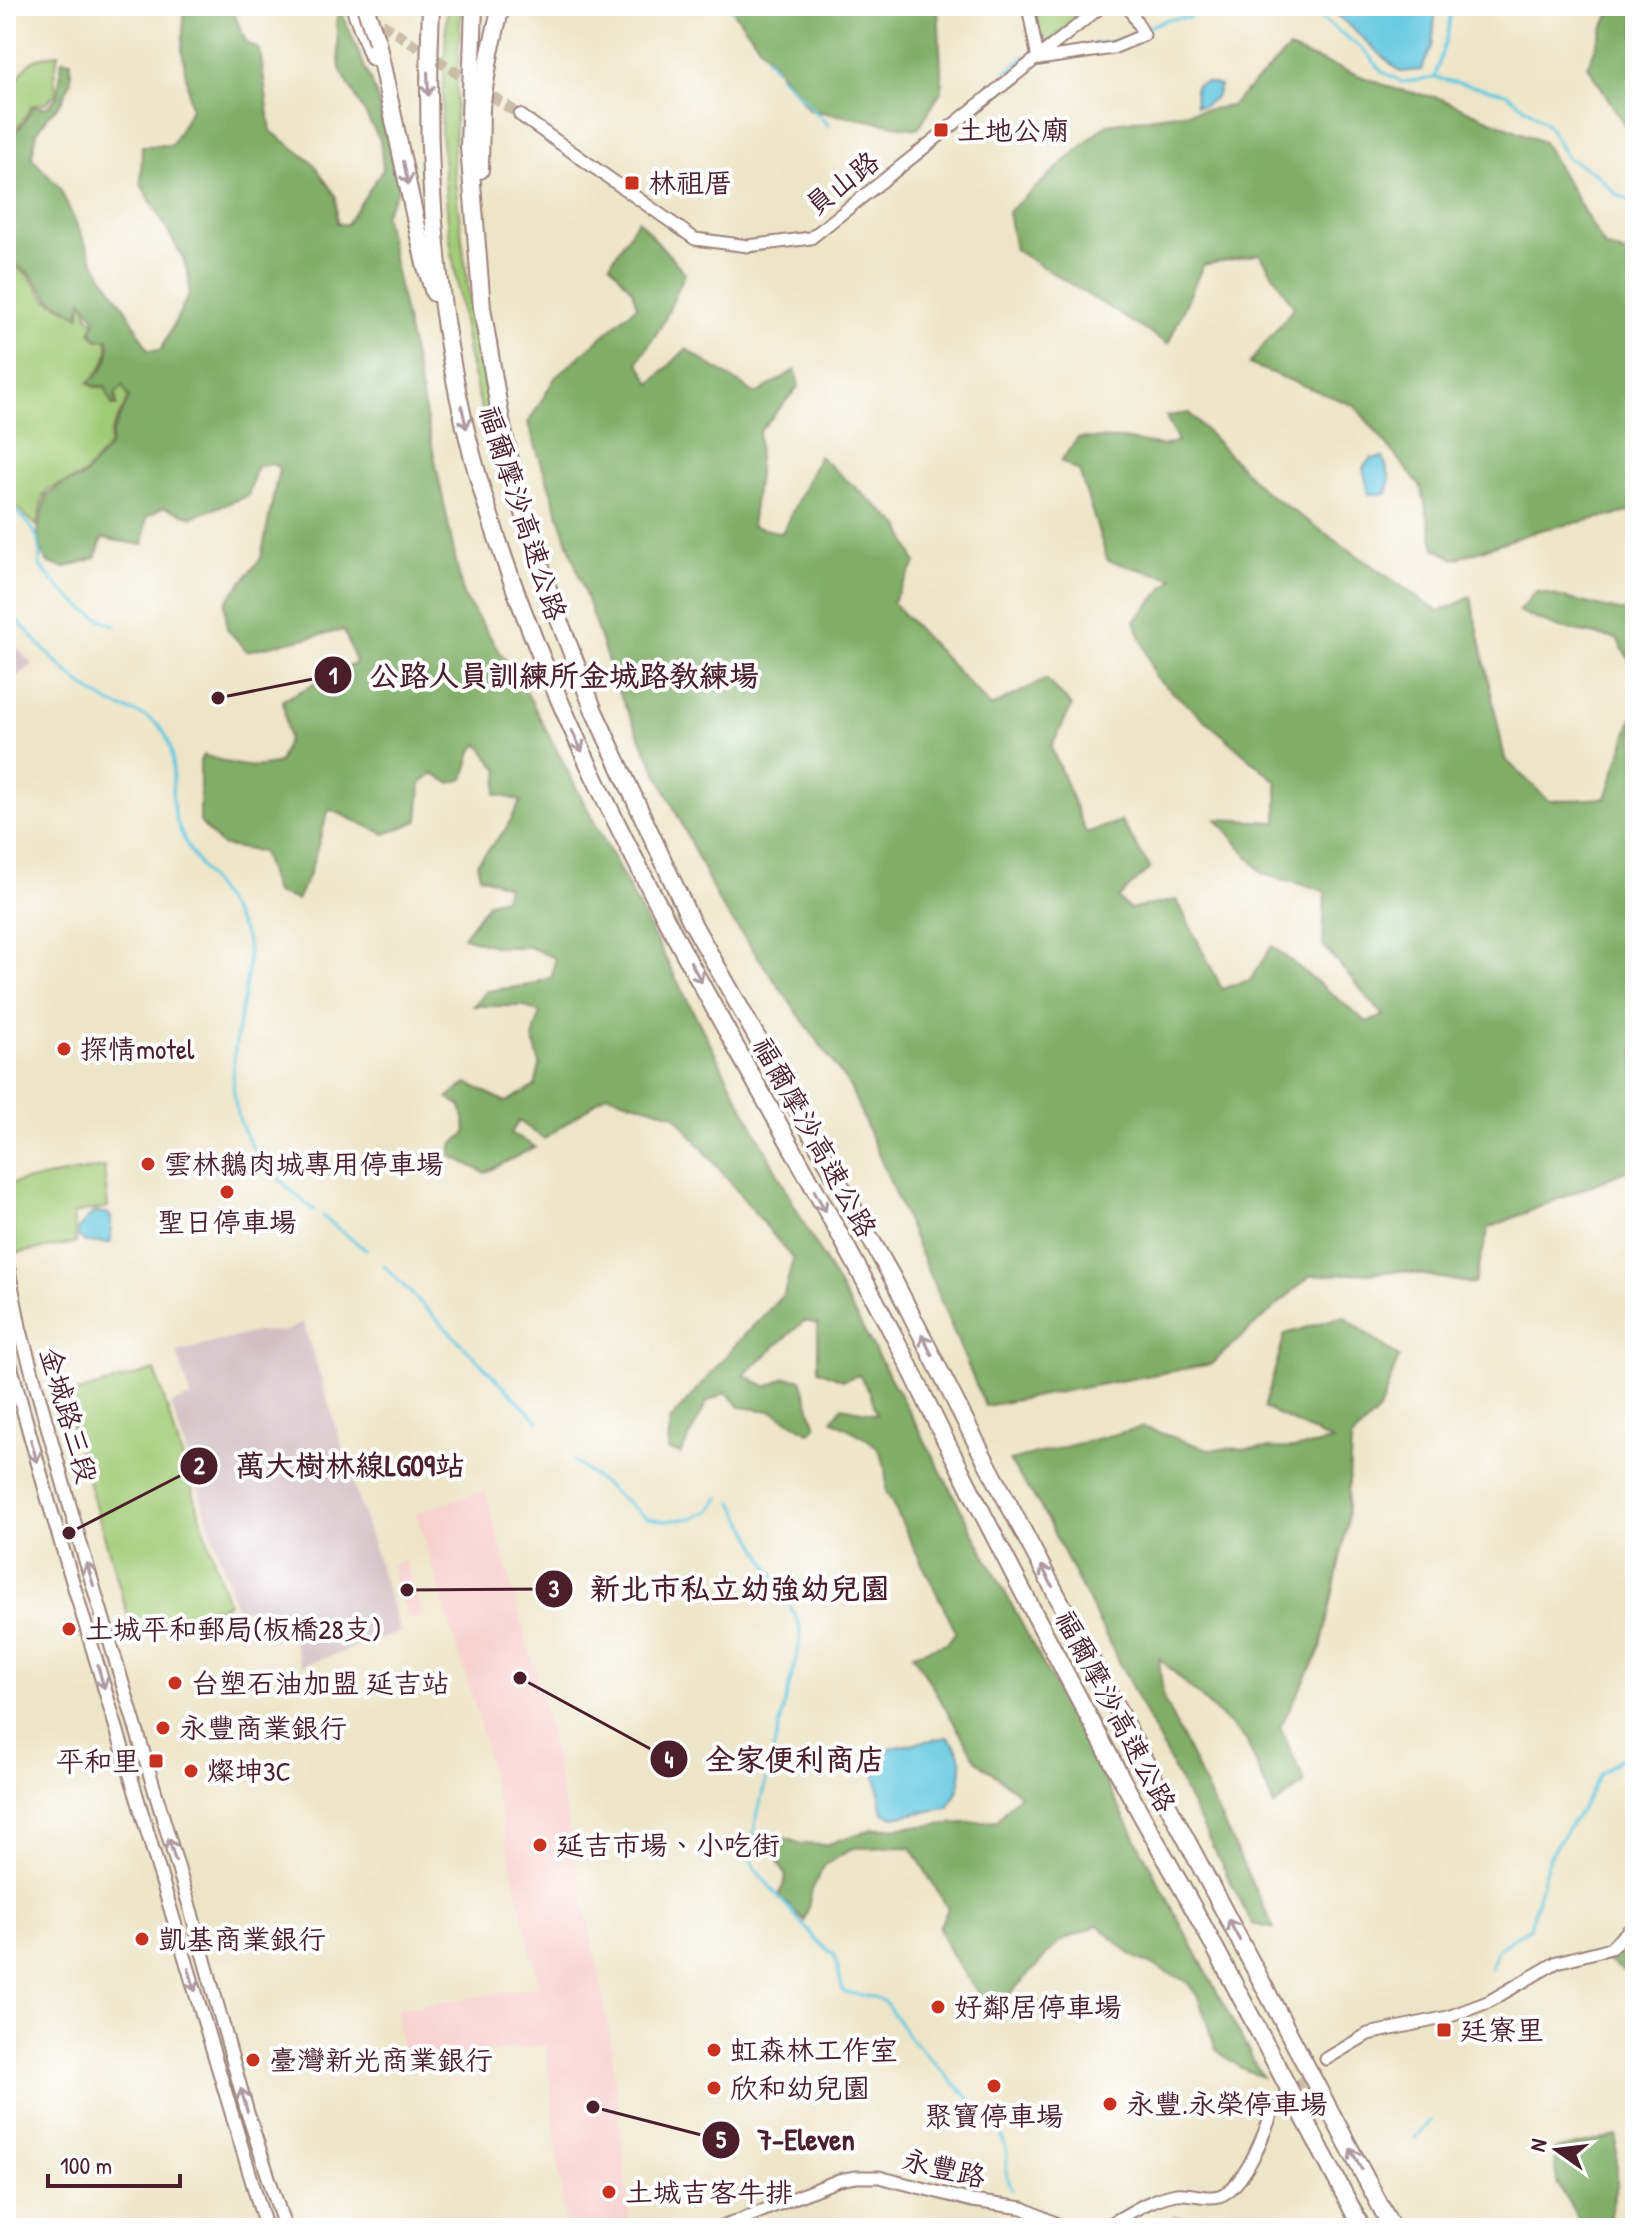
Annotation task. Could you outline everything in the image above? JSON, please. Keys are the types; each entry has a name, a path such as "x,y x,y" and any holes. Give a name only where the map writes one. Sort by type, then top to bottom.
{"highway":[{"path":"354,6 373,44"},
{"path":"365,6 389,97 425,264 449,340"},
{"name":"福爾摩沙高速公路","path":"431,6 428,74 435,244 449,340 479,481 571,731 643,874 895,1337 956,1462 1111,1759 1362,2228"},
{"name":"福爾摩沙高速公路","path":"474,6 469,147 482,308 502,426 517,490 551,599 594,711 690,919 892,1277 981,1452 1392,2228"},
{"path":"482,308 481,107 501,6"}],"main road":[{"name":"金城路三段","path":"6,1257 20,1329 47,1426 247,2111 285,2228"},
{"name":"金城路三段","path":"6,1349 62,1549 266,2228"}],"street":[{"path":"1028,6 1038,59 1102,6"},
{"name":"員山路","path":"520,115 695,239 748,246 811,238 1038,59 1113,48 1142,31 1128,6"},
{"path":"1326,2059 1368,2034 1448,2017 1488,2002 1557,1962 1611,1948 1635,1924"},
{"path":"1103,2228 1152,2200 1179,2194 1218,2197 1228,2191 1248,2168 1274,2108"},
{"name":"永豐路","path":"720,2228 839,2180 879,2177 972,2201 1023,2208 1066,2228"}],"shaded area":[{"path":"6,636 33,665 6,684"},
{"path":"303,1322 400,1632 301,1666 291,1634 268,1641 257,1606 237,1612 171,1404 191,1397 177,1352 256,1332 286,1331"},
{"name":"延吉市場、小吃街","path":"485,1490 540,1689 600,1977 611,2044 631,2228 565,2228 546,2045 402,2064 396,2009 539,1987 477,1714 416,1513"},
{"path":"405,1560 423,1615 408,1620 391,1564"}],"green space":[{"path":"203,6 231,6 246,42 260,50 271,131 313,163 336,196 337,223 346,225 383,169 380,140 340,69 336,22 340,8 376,94 399,188 384,214 463,595 528,695 803,1222 912,1417 1262,2077 1241,2068 1216,2050 1198,1997 1186,1981 1132,1956 1098,1925 1059,1942 992,2013 943,1939 939,1927 948,1909 911,1847 853,1848 824,1866 812,1890 805,1921 779,1896 786,1877 764,1831 802,1844 825,1845 872,1829 997,1821 1020,1794 977,1761 913,1654 947,1643 956,1632 886,1491 886,1474 880,1452 867,1439 832,1420 842,1407 877,1414 870,1393 859,1375 843,1380 818,1370 818,1324 804,1321 744,1375 767,1387 785,1378 801,1379 816,1427 809,1432 772,1411 740,1407 726,1392 707,1402 681,1454 668,1450 670,1421 784,1294 793,1259 675,1115 607,1094 544,1139 519,1121 511,1133 535,1147 485,1173 451,1156 452,1145 467,1132 461,1106 448,1098 467,1083 506,1102 535,1086 540,1065 533,1038 540,1013 524,1006 473,1006 487,991 530,985 552,977 555,958 529,947 497,947 463,937 489,902 504,898 507,886 480,876 477,863 505,830 521,801 496,794 499,771 479,744 472,751 464,779 450,783 433,774 421,784 418,821 385,834 329,809 310,872 297,900 275,893 262,852 221,845 200,822 200,761 203,755 249,766 279,763 288,739 283,700 356,663 344,630 247,651 227,629 225,603 261,558 279,468 272,464 257,466 248,496 192,517 164,507 147,517 143,545 102,538 96,558 64,568 48,563 38,537 46,496 64,483 82,478 110,446 112,433 129,398 123,386 115,394 116,404 112,404 105,386 94,386 89,382 106,363 109,345 108,339 97,339 91,331 96,320 82,299 79,316 49,298 30,274 6,259 6,138 22,125 31,107 48,107 58,95 62,60 71,61 71,82 60,104 37,132 32,158 59,187 95,264 129,314 148,350 161,350 189,294 189,277 183,258 141,184 142,146 172,145 191,109 182,49 184,14"},
{"path":"447,6 461,6 453,165 473,328 516,515 483,416 468,353 449,233 441,132"},
{"path":"729,6 938,6 942,90 918,129 809,110"},
{"path":"1034,6 1093,6 1041,48"},
{"path":"1635,8 1635,142 1588,66 1610,12"},
{"path":"1289,49 1395,89 1439,98 1543,142 1605,247 1635,257 1635,511 1540,530 1455,559 1435,548 1421,487 1355,406 1249,364 1294,307 1260,254 1203,265 1168,344 1015,250 1008,212 1107,124 1231,106"},
{"path":"58,54 54,76 56,93 46,103 33,105 19,126 6,131 6,90 32,61"},
{"path":"638,220 685,273 663,323 638,362 651,384 686,349 756,394 795,370 799,386 759,432 758,476 751,526 782,533 819,456 900,526 916,563 892,602 991,707 1046,679 1072,706 1051,747 1086,833 1121,821 1150,868 1118,898 1129,909 1177,900 1222,989 1250,980 1272,946 1367,1022 1384,1016 1323,946 1325,891 1263,874 1217,819 1277,822 1277,782 1155,677 1135,621 1173,578 1108,561 1079,471 1061,461 1078,438 1123,439 1163,446 1178,441 1166,416 1189,413 1263,490 1439,612 1471,597 1505,759 1549,801 1606,798 1634,713 1635,1167 1489,1228 1474,1284 1402,1271 1310,1276 1211,1364 985,1406 850,1087 719,902 617,689 528,423 555,378 637,306 632,290 610,264"},
{"path":"6,262 28,275 46,299 80,317 82,297 89,318 95,322 90,332 97,340 107,339 108,346 104,364 88,383 94,387 105,387 112,406 117,406 116,393 124,386 128,399 111,432 109,446 84,475 47,490 37,526 6,498"},
{"path":"1536,591 1619,611 1635,611 1635,670 1617,639 1560,628 1518,612"},
{"path":"104,1167 108,1207 73,1214 76,1243 17,1253 6,1184"},
{"path":"1343,1316 1399,1357 1379,1411 1351,1439 1347,1526 1321,1649 1280,1727 1305,1783 1274,1806 1246,1740 1159,1658 1163,1698 1274,1929 1252,1924 1040,1506 1009,1461 1143,1427 1208,1449 1298,1448 1333,1441 1264,1408 1285,1334"},
{"path":"155,1370 228,1604 133,1633 63,1396"},
{"path":"1635,1929 1635,1958 1625,1972 1606,1960"},
{"path":"1617,2136 1617,2186 1609,2219 1635,2228 1584,2228 1557,2183 1554,2150"},
{"path":"1174,2217 1218,2220 1239,2228 1171,2228"}],"water":[{"path":"1337,6 1436,6 1432,47 1421,70 1400,72 1334,12"},
{"path":"1206,82 1220,86 1216,97 1203,106 1196,106 1195,86"},
{"path":"1383,457 1390,478 1387,494 1369,494 1363,468 1370,459"},
{"path":"94,1212 107,1213 111,1217 111,1243 85,1242 78,1236 78,1229"},
{"path":"947,1737 959,1753 962,1771 948,1808 893,1817 883,1813 874,1767 879,1750"}],"waterway":[{"path":"722,6 735,10"},
{"path":"1305,6 1365,51 1383,72 1402,82 1435,78 1506,93 1547,124 1566,157 1594,172 1617,195 1635,202"},
{"path":"1435,76 1448,33 1451,6"},
{"path":"1144,29 1168,19 1190,18"},
{"path":"1073,48 1119,40"},
{"path":"1006,73 1026,56"},
{"path":"766,57 775,68"},
{"path":"779,75 829,126"},
{"path":"935,131 984,91"},
{"path":"6,503 37,536 40,566 48,576 83,608 116,626"},
{"path":"6,607 79,683 108,702 147,717 165,734 172,753 173,801 178,825 191,853 242,930 248,947 233,1075 241,1124 251,1145 267,1166 314,1210"},
{"path":"322,1216 366,1250"},
{"path":"383,1265 539,1422"},
{"path":"573,1460 647,1518 665,1521 693,1518 709,1511 720,1497"},
{"path":"733,1502 800,1629 800,1643 756,1820 750,1856 755,1869 816,1940 835,1956 843,1992 874,1997 886,2003 908,2036 1000,2130 1007,2153 1006,2173 1012,2189"},
{"path":"1490,1970 1498,1949 1530,1927 1549,1857 1600,1774 1635,1748"},
{"path":"1415,2138 1430,2121"}],"tunnel":[{"path":"368,14 520,115"},
{"path":"1274,2108 1326,2059"}],"place":[{"name":"土地公廟","path":"941,130"},
{"name":"林祖厝","path":"632,183"},
{"name":"公路人員訓練所金城路教練場","path":"218,698"},
{"name":"探情motel","path":"64,1049"},
{"name":"雲林鵝肉城專用停車場","path":"148,1164"},
{"name":"聖日停車場","path":"227,1192"},
{"name":"萬大樹林線LG09站","path":"69,1533"},
{"name":"新北市私立幼強幼兒園","path":"407,1590"},
{"name":"土城平和郵局(板橋28支)","path":"69,1629"},
{"name":"全家便利商店","path":"520,1678"},
{"name":"台塑石油加盟 延吉站","path":"175,1683"},
{"name":"永豐商業銀行","path":"163,1728"},
{"name":"平和里","path":"156,1761"},
{"name":"燦坤3C","path":"191,1771"},
{"name":"延吉市場、小吃街","path":"540,1845"},
{"name":"凱基商業銀行","path":"142,1939"},
{"name":"好鄰居停車場","path":"938,2007"},
{"name":"廷寮里","path":"1444,2030"},
{"name":"虹森林工作室","path":"714,2050"},
{"name":"臺灣新光商業銀行","path":"253,2060"},
{"name":"聚寶停車場","path":"994,2086"},
{"name":"欣和幼兒園","path":"714,2088"},
{"name":"永豐.永榮停車場","path":"1110,2104"},
{"name":"7-Eleven","path":"593,2107"},
{"name":"土城吉客牛排","path":"609,2192"}]}
